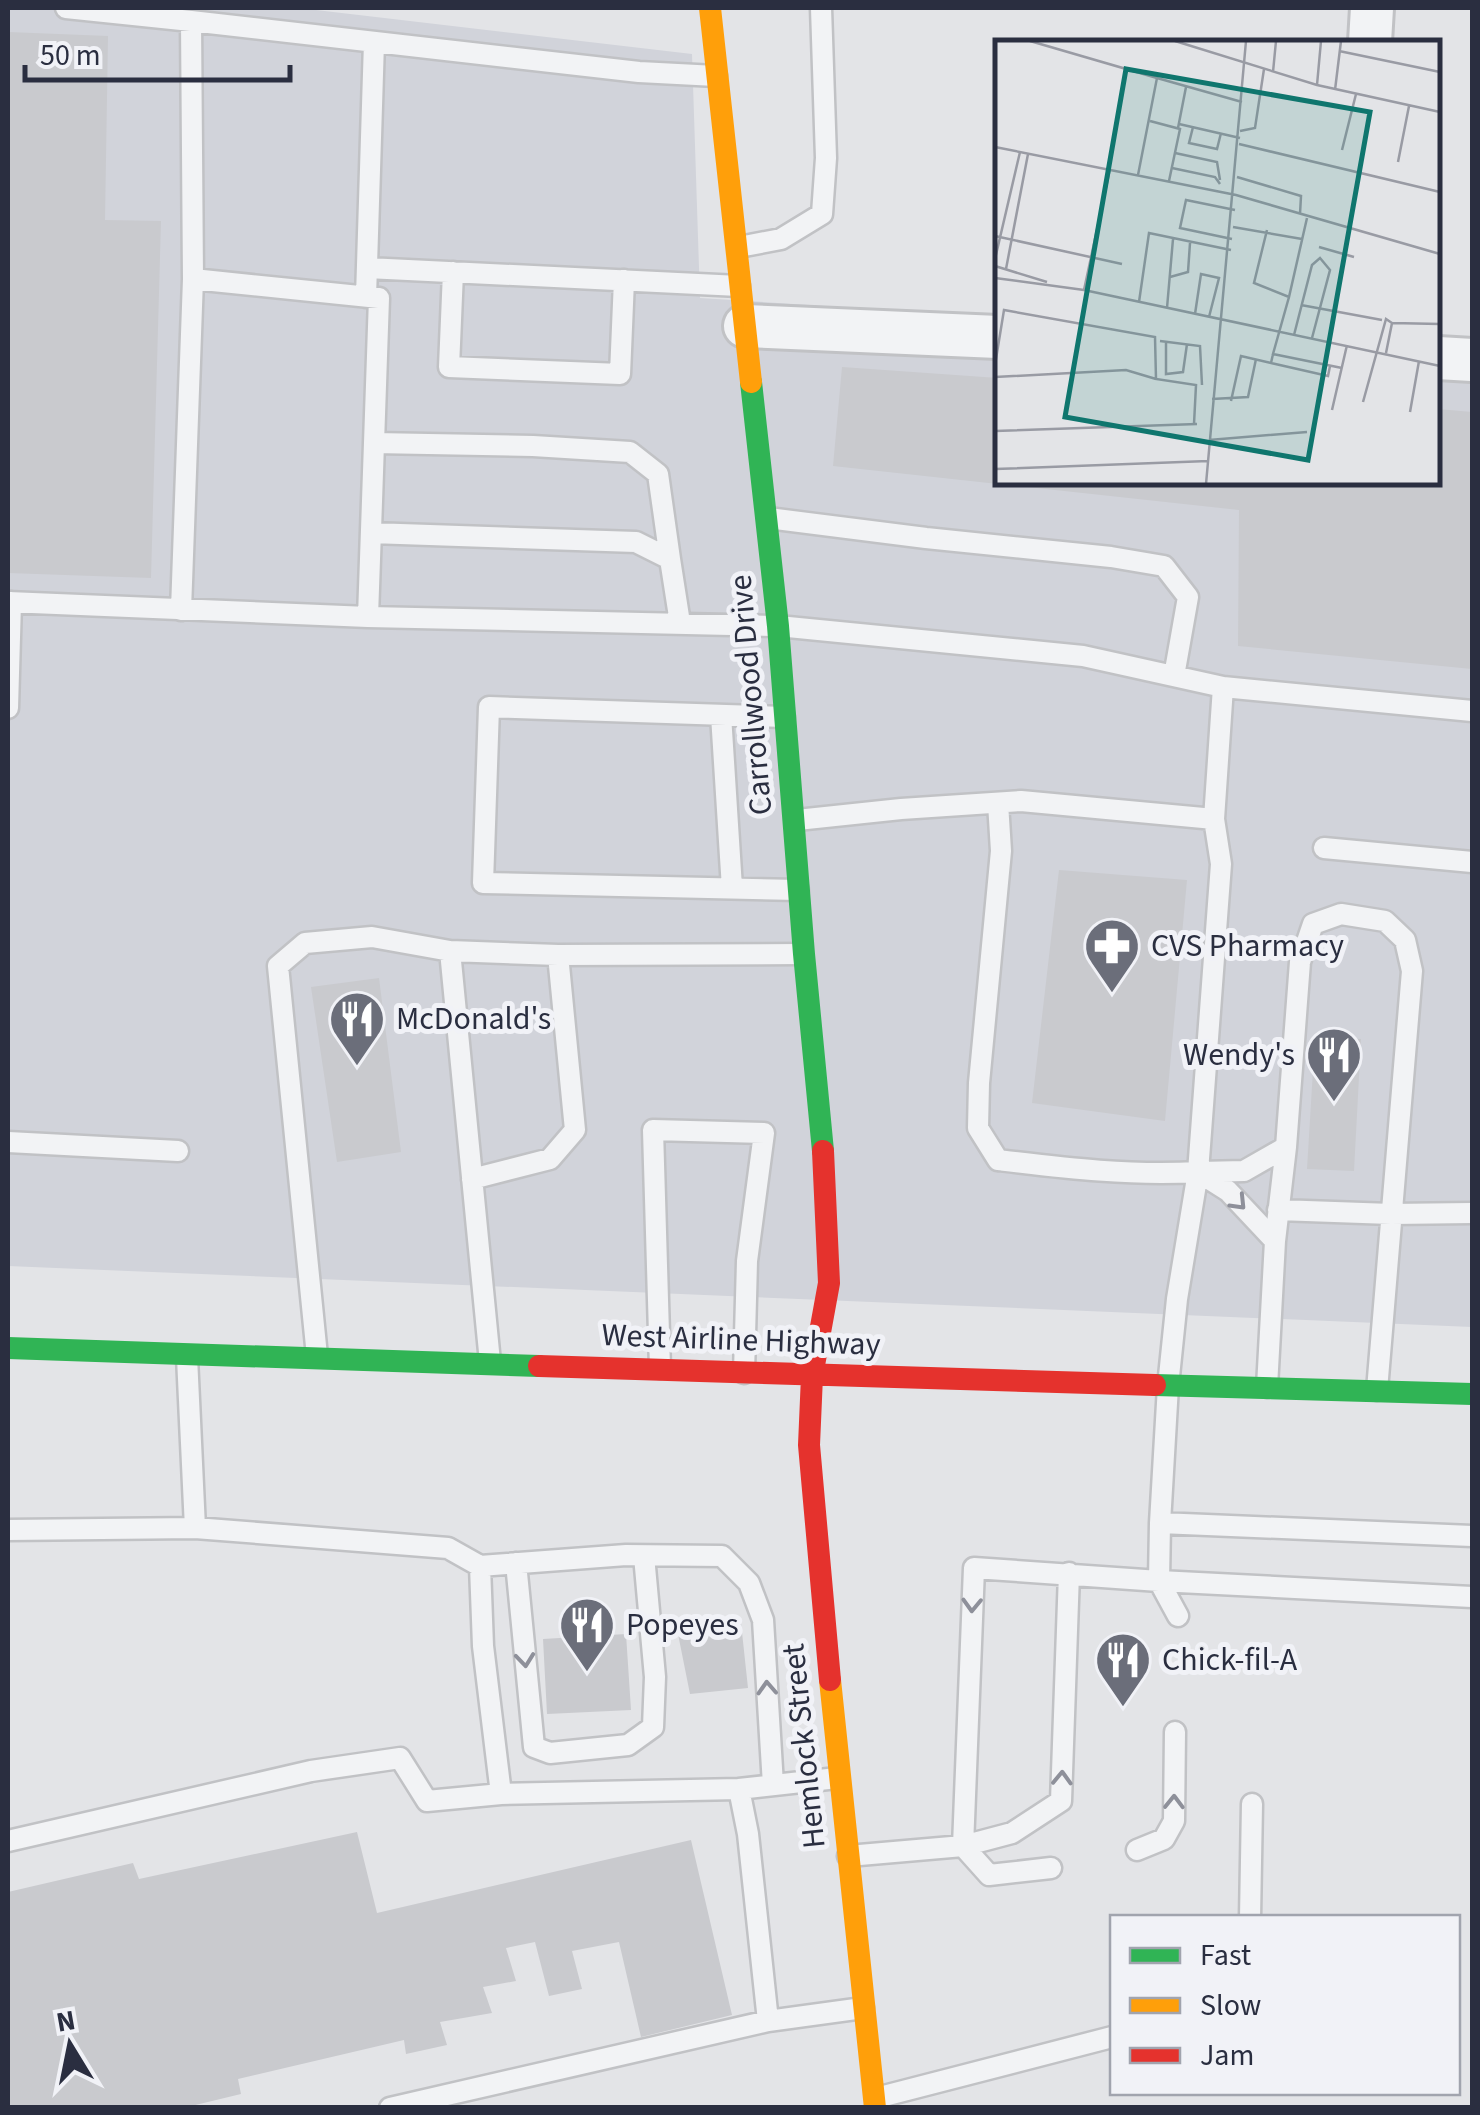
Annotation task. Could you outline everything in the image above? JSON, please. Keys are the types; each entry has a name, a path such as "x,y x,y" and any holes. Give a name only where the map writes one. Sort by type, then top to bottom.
{"main road":[{"name":"Carrollwood Drive","path":"710,8 778,626 825,1167 829,1283 812,1376"},
{"name":"West Airline Highway","path":"8,1348 1472,1394"},
{"name":"Hemlock Street","path":"812,1376 810,1460 874,2103"}],"street":[{"path":"1370,40 1372,8"},
{"path":"742,306 995,337"},
{"path":"1440,358 1472,360"}],"lane":[{"path":"66,8 638,72 718,76"},
{"path":"736,248 781,239 822,214 826,158 821,8"},
{"path":"181,610 192,279 191,21"},
{"path":"366,296 374,42"},
{"path":"367,268 624,280 742,306"},
{"path":"454,272 450,368 620,374 624,280"},
{"path":"192,279 379,298 368,617"},
{"path":"374,443 630,452 658,474 680,623"},
{"path":"766,518 1164,566 1188,597 1174,676"},
{"path":"371,533 636,542 670,558"},
{"path":"8,708 10,602 368,617 778,626 1083,656 1223,688 1472,711"},
{"path":"1178,1616 1159,1580 1160,1524 1177,1299 1198,1172 1221,864 1214,819 1223,688"},
{"path":"786,717 489,707 484,882 800,890"},
{"path":"721,715 732,888"},
{"path":"796,820 1021,801 1214,819"},
{"path":"998,803 1002,850 978,1128 998,1160 1157,1175 1244,1172 1286,1147"},
{"path":"1324,848 1472,862"},
{"path":"1267,1389 1274,1241 1286,1147 1300,962 1313,924 1341,914 1385,921 1405,940 1412,971 1377,1392"},
{"path":"317,1359 278,966 305,943 372,937 450,951 558,955 804,954"},
{"path":"450,951 490,1365"},
{"path":"472,1179 550,1159 575,1130 558,955"},
{"path":"660,1370 653,1130 764,1133 747,1262 744,1373"},
{"path":"8,1142 178,1151"},
{"path":"1198,1172 1228,1191 1274,1241"},
{"path":"1278,1210 1472,1213"},
{"path":"187,1355 194,1528"},
{"path":"1160,1524 1472,1536"},
{"path":"8,1530 194,1528 448,1548 480,1566 626,1555 722,1556 749,1584 763,1620 774,1785"},
{"path":"516,1563 534,1747 550,1752 628,1745 653,1727 655,1677 644,1556"},
{"path":"480,1566 483,1646 501,1794"},
{"path":"1051,1868 989,1875 964,1846 974,1568 1472,1597"},
{"path":"848,1856 964,1846 1012,1833 1061,1802 1069,1573"},
{"path":"1136,1850 1164,1839 1174,1821 1175,1732"},
{"path":"8,1841 311,1772 400,1758 427,1801 501,1794 739,1789 841,1778"},
{"path":"739,1789 748,1834 768,2022"},
{"path":"1250,1915 1252,1804"},
{"path":"390,2108 768,2022 864,2008"},
{"path":"874,2103 1110,2039"}],"shaded area":[{"path":"8,8 299,8 692,54 700,298 995,317 995,485 1440,485 1440,346 1472,348 1472,1327 8,1266"}],"building":[{"path":"8,32 108,36 105,220 161,221 151,578 8,573"},
{"path":"842,367 995,378 995,484 833,466"},
{"path":"1440,409 1472,412 1472,669 1238,646 1239,510 1009,485 1440,485"},
{"path":"1059,870 1187,880 1165,1121 1032,1103"},
{"path":"379,978 401,1152 337,1162 311,987"},
{"name":"Wendy's","path":"1315,1037 1361,1039 1354,1171 1307,1169"},
{"path":"741,1623 748,1688 690,1694 677,1629"},
{"name":"Popeyes","path":"626,1634 631,1710 547,1714 543,1639"},
{"path":"357,1832 377,1913 691,1840 732,2015 641,2037 619,1942 572,1951 582,1989 549,1996 535,1942 506,1948 516,1981 483,1987 492,2013 440,2022 447,2045 406,2054 404,2040 238,2079 241,2094 183,2108 8,2108 8,1892 133,1863 139,1879"}],"traffic: fast":[{"path":"751,382 778,626 823,1151"},
{"path":"8,1348 539,1366"},
{"path":"1155,1385 1472,1394"}],"traffic: slow":[{"path":"710,8 751,382"},
{"path":"830,1680 875,2108"}],"traffic: jam":[{"path":"823,1151 829,1283 812,1376 809,1445 830,1680"},
{"path":"539,1366 1155,1385"}],"place":[{"name":"CVS Pharmacy","path":"1112,995"},
{"name":"McDonald's","path":"357,1068"},
{"name":"Wendy's","path":"1334,1104"},
{"name":"Popeyes","path":"587,1674"},
{"name":"Chick-fil-A","path":"1123,1709"}]}
